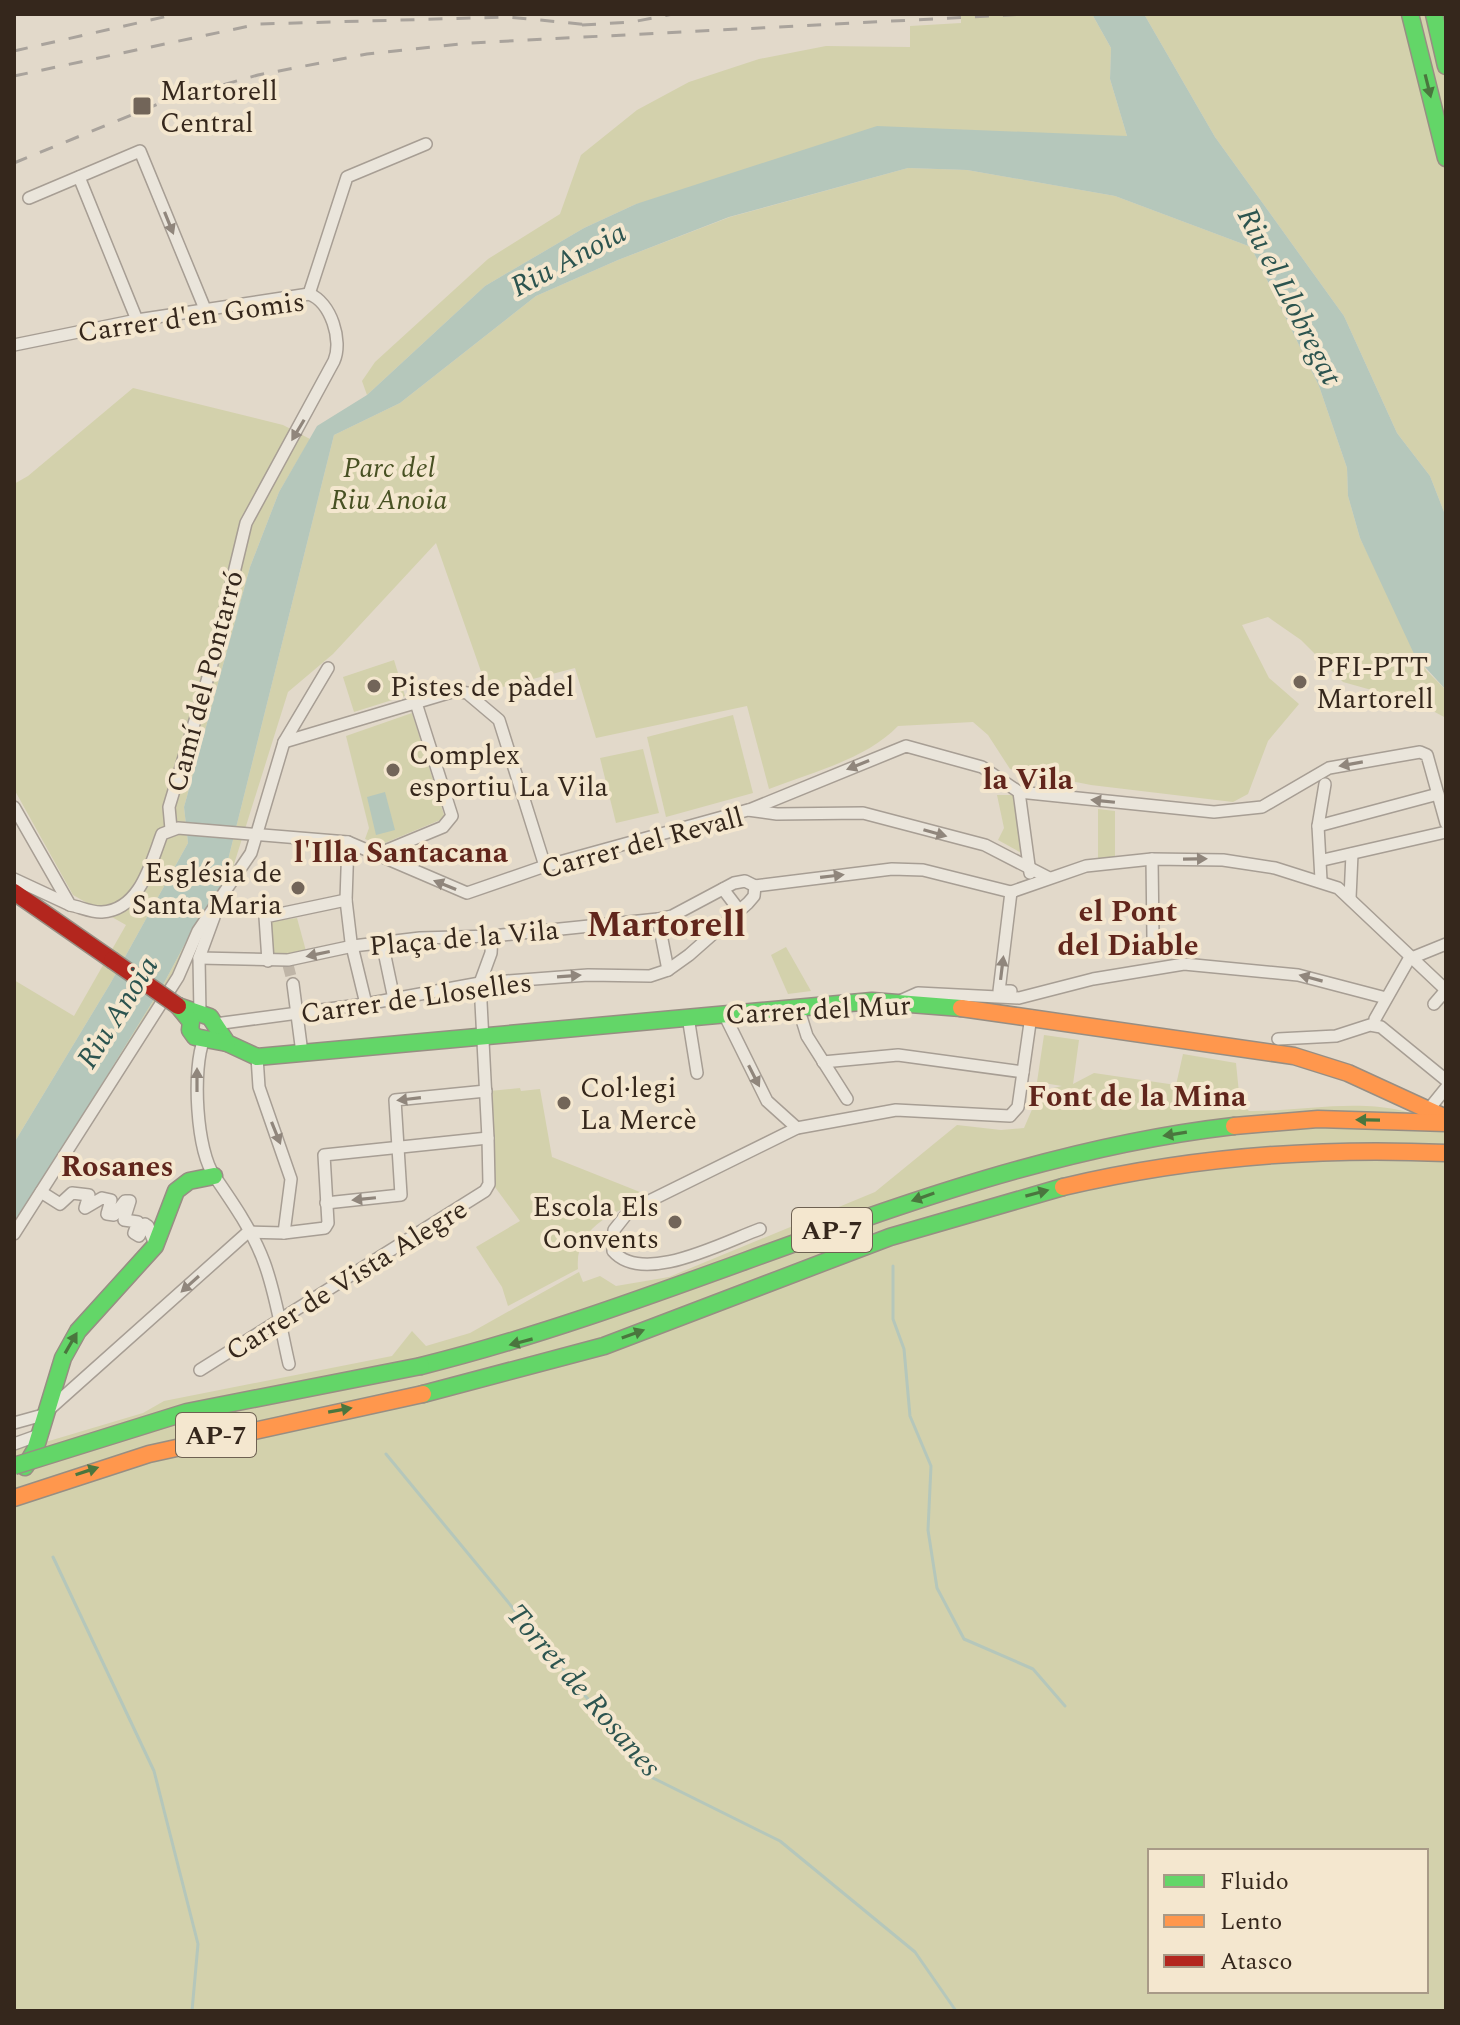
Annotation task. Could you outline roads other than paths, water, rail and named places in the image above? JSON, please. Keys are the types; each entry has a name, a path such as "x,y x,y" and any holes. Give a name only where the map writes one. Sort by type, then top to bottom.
{"main road":[{"path":"1410,14 1446,158"},
{"path":"1434,15 1446,66"},
{"path":"14,892 178,1006 196,1016 210,1017 210,1032"},
{"name":"Carrer del Mur","path":"257,1057 798,1007 899,1002 1031,1016 1294,1056 1348,1073 1429,1109 1446,1121"},
{"path":"196,1016 193,1035 210,1032 257,1057"},
{"name":"AP-7","path":"14,1466 187,1412 421,1366 572,1327 877,1213 999,1173 1135,1140 1253,1125 1360,1120 1446,1121"},
{"name":"AP-7","path":"14,1498 112,1463 195,1440 424,1394 567,1358 887,1238 970,1211 1109,1175 1255,1154 1360,1149 1446,1153"},
{"path":"14,1475 23,1470 39,1435 63,1358 78,1331 155,1246 176,1191 189,1181 214,1176"}],"street":[{"path":"309,294 347,177 426,144"},
{"path":"29,198 140,151 205,309"},
{"path":"79,177 137,320"},
{"name":"Carrer d'en Gomis","path":"14,345 137,320 309,294 322,301 339,344"},
{"name":"Camí del Pontarró","path":"14,879 70,905 102,913 124,905 142,884 162,834 171,829 169,807 212,664 246,523 308,415 339,344"},
{"path":"196,1016 199,958 203,942 257,836 284,742 328,668"},
{"path":"284,742 455,691 467,693 495,713 501,725 545,866"},
{"path":"380,853 443,827 452,816 416,703"},
{"path":"748,810 906,746 982,767 1019,792 1214,812 1262,807 1324,778 1420,752 1427,755 1446,823"},
{"path":"1321,880 1323,860 1318,826 1324,778"},
{"path":"1019,792 1031,871 1025,888"},
{"path":"1318,826 1438,794"},
{"path":"14,807 70,905"},
{"name":"Carrer del Revall","path":"171,829 348,842 380,853 440,884 467,893 545,866 748,810 777,814 863,813 985,845 1049,878"},
{"path":"1323,860 1446,832"},
{"path":"348,842 346,900 366,1004"},
{"path":"1350,898 1352,854"},
{"path":"1152,859 1153,937"},
{"path":"739,910 723,889 745,881 755,886 892,869 923,870 1011,892 1086,866 1152,859 1223,860 1321,880 1350,898 1446,990 1434,1004"},
{"path":"658,919 668,970 754,896 755,886"},
{"name":"Plaça de la Vila","path":"199,958 288,963 353,946 382,942 492,936 658,919 672,916 723,889"},
{"path":"1011,892 999,991 1051,989"},
{"path":"14,1234 178,977 198,931 225,895"},
{"path":"268,961 265,917 346,900"},
{"path":"14,1423 43,1415 248,1232 284,1233 325,1228 324,1155 488,1138 480,983 491,953 492,936"},
{"path":"382,942 394,999"},
{"path":"1375,1019 1413,956 1446,944"},
{"path":"899,1002 918,993 1019,998 1184,964 1298,975 1386,998"},
{"name":"Carrer de Lloselles","path":"210,1032 480,983 588,975 650,976 668,970"},
{"path":"293,984 302,1053"},
{"path":"798,1007 807,1036 847,1099"},
{"path":"724,1014 767,1101 797,1128"},
{"path":"760,1229 661,1264 631,1265 613,1251 614,1230 629,1211 797,1128 896,1110 1010,1116 1018,1107 1031,1016"},
{"path":"689,1023 697,1073"},
{"path":"1278,1039 1336,1036 1370,1025 1381,1027 1446,1080"},
{"path":"210,1032 197,1068 198,1113 214,1176 226,1189 264,1261 289,1364"},
{"path":"823,1062 898,1055 1023,1072"},
{"path":"257,1057 259,1087 291,1179 284,1233"},
{"path":"1429,1109 1446,1088"},
{"path":"326,1203 401,1195 395,1100 486,1091"},
{"name":"Carrer de Vista Alegre","path":"200,1370 485,1191 489,1184 488,1138"},
{"path":"41,1192 60,1204 72,1193 89,1195 85,1208 102,1198 111,1200 107,1214 114,1215 125,1201 130,1201 124,1220 138,1222 134,1233 139,1236 145,1224 148,1226 155,1246"},
{"path":"14,1444 39,1435"}],"water":[{"path":"1092,14 1144,14 1215,137 1344,316 1397,433 1430,476 1446,517 1446,690 1415,656 1360,538 1348,496 1347,468 1319,386 1251,247 1115,196 967,170 908,168 729,217 536,296 400,403 334,435 221,888 195,925 164,983 14,1227 14,1143 110,984 188,843 184,807 250,567 279,492 317,426 367,395 485,286 584,228 636,204 877,126 1127,136 1110,79 1111,48"},
{"path":"385,792 395,830 376,835 367,797"}],"waterway":[{"path":"893,1266 893,1319 904,1349 910,1416 931,1466 928,1530 937,1588 964,1639 1033,1669 1065,1706"},
{"name":"Torret de Rosanes","path":"386,1454 653,1778 780,1841 915,1952 956,2011"},
{"path":"53,1557 154,1771 198,1944 192,2011"}],"tunnel":[{"path":"288,965 293,984"}],"railway":[{"path":"14,51 177,14"},
{"path":"582,25 632,22 673,14"},
{"path":"14,163 168,100 258,75 367,54 470,43 1028,14"},
{"path":"14,76 259,24 508,17 591,25"}],"place":[{"name":"Martorell Central","path":"142,106"},
{"name":"PFI-PTT Martorell","path":"1300,682"},
{"name":"Pistes de pàdel","path":"374,686"},
{"name":"Complex esportiu La Vila","path":"393,770"},
{"name":"Església de Santa Maria","path":"298,888"},
{"name":"Col·legi La Mercè","path":"564,1103"},
{"name":"Escola Els Convents","path":"675,1222"}],"district":[{"name":"la Vila","path":"1028,779"},
{"name":"l'Illa Santacana","path":"401,852"},
{"name":"Martorell","path":"666,923"},
{"name":"el Pont del Diable","path":"1128,928"},
{"name":"Font de la Mina","path":"1137,1096"},
{"name":"Rosanes","path":"117,1166"}],"water label":[{"name":"Riu Anoia","path":"568,259"},
{"name":"Riu el Llobregat","path":"1290,296"},
{"name":"Riu Anoia","path":"117,1012"}],"park label":[{"name":"Parc del Riu Anoia","path":"389,483"}]}
